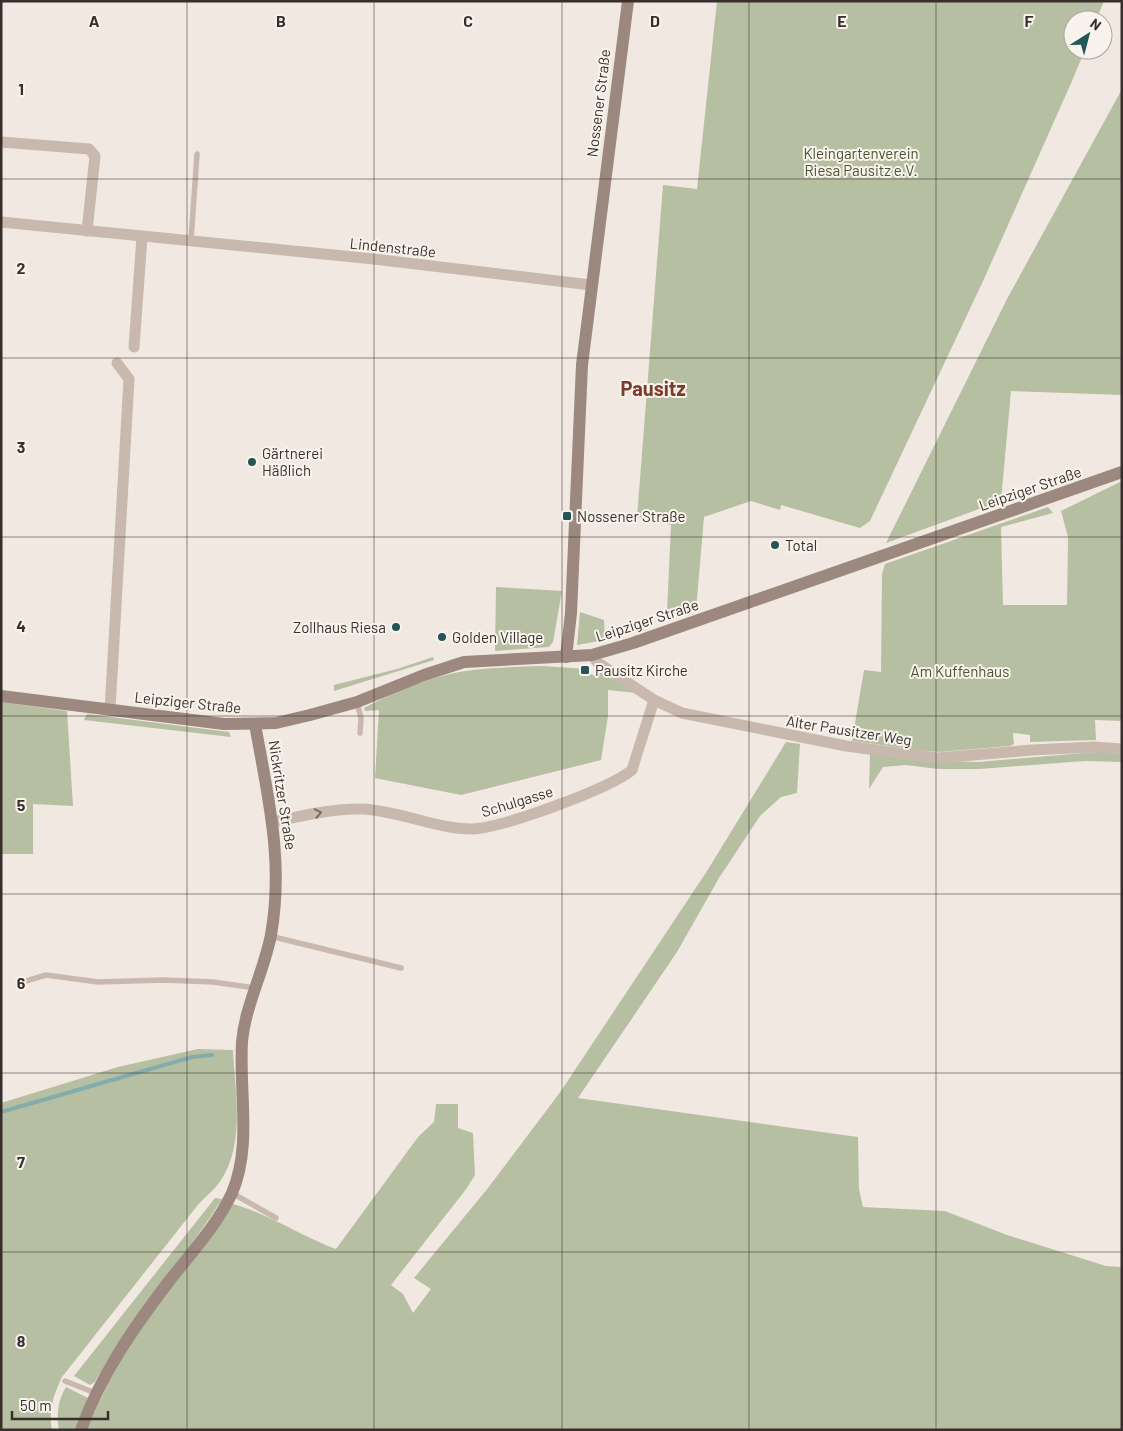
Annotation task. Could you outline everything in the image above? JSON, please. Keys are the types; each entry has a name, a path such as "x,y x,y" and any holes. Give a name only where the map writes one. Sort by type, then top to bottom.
{"street":[{"name":"Nossener Straße","path":"566,657 572,594 582,365 628,1"},
{"path":"1,142 89,149 95,156 88,231"},
{"name":"Lindenstraße","path":"1,222 591,285"},
{"path":"134,347 142,236"},
{"path":"110,710 129,379 118,363"},
{"name":"Leipziger Straße","path":"1,696 192,721 255,724 295,719 357,702 424,675 464,662 592,655 633,644 1122,472"},
{"name":"Alter Pausitzer Weg","path":"592,655 602,666 654,700 682,713 779,734 938,758 1032,750 1094,747 1122,749"},
{"name":"Schulgasse","path":"273,822 338,810 364,809 408,816 458,828 474,829 508,822 600,787 632,770 654,700"},
{"name":"Nickritzer Straße","path":"81,1430 95,1393 122,1346 201,1241 232,1193 240,1162 243,1129 242,1039 270,936 276,895 277,869 273,822 255,724"}],"lane":[{"path":"191,241 197,154"},
{"path":"357,702 360,734"},
{"path":"270,936 400,968"},
{"path":"26,981 46,976 98,982 164,980 213,982 256,988"},
{"path":"232,1193 276,1218"},
{"path":"66,1380 95,1393"}],"green space":[{"name":"Kleingartenverein Riesa Pausitz e.V.","path":"717,1 1104,1 1100,10 1063,10 1063,60 1081,60 984,279 870,521 860,528 781,505 780,510 751,501 704,517 696,610 675,616 671,611 667,612 671,525 637,517 663,185 697,189"},
{"path":"1122,89 1122,395 1011,391 1001,501 886,543 1007,299"},
{"name":"Am Kuffenhaus","path":"1122,481 1122,721 1095,720 1096,740 1030,742 1030,735 1013,733 1014,744 1010,746 940,752 910,750 910,747 852,741 864,670 881,672 882,574 885,564 1048,507 1053,513 1001,527 1003,605 1067,605 1068,537 1061,511"},
{"path":"496,587 562,591 553,642 549,647 495,651"},
{"path":"580,612 604,620 605,640 577,645"},
{"path":"433,657 434,660 334,691 334,685 397,669"},
{"path":"542,666 588,669 588,673 598,677 600,672 637,693 608,690 608,716 601,760 461,795 375,778 379,710 365,711 364,708 389,695 445,675 482,669"},
{"path":"1,702 67,711 73,806 33,804 33,854 1,854"},
{"path":"87,714 229,732 231,737 84,720"},
{"path":"786,742 800,744 797,793 781,797 760,816 719,878 677,952 578,1098 858,1137 859,1189 863,1207 945,1211 1007,1235 1106,1266 1122,1267 1122,1430 87,1430 111,1378 132,1341 233,1204 259,1213 336,1249 418,1137 434,1122 436,1104 458,1104 458,1128 473,1133 475,1175 467,1188 391,1285 403,1294 413,1313 431,1289 414,1278 488,1188 561,1091 707,871"},
{"path":"1096,752 1122,754 1122,762 1085,761 980,769 938,769 906,765 883,767 869,789 870,754 912,760 978,762"},
{"path":"198,1049 233,1050 237,1118 233,1153 227,1168 219,1183 197,1206 62,1377 52,1402 52,1430 1,1430 1,1103 118,1067"},
{"path":"215,1198 222,1199 191,1245 125,1334 95,1382 90,1385 74,1376"},
{"path":"66,1387 88,1398 76,1430 59,1430 58,1408"}],"waterway":[{"path":"1,1112 192,1057 212,1055"}],"place":[{"name":"Gärtnerei Häßlich","path":"252,462"},
{"name":"Nossener Straße","path":"567,516"},
{"name":"Total","path":"775,545"},
{"name":"Zollhaus Riesa","path":"396,627"},
{"name":"Golden Village","path":"442,637"},
{"name":"Pausitz Kirche","path":"585,670"}],"district":[{"name":"Pausitz","path":"653,388"}]}
